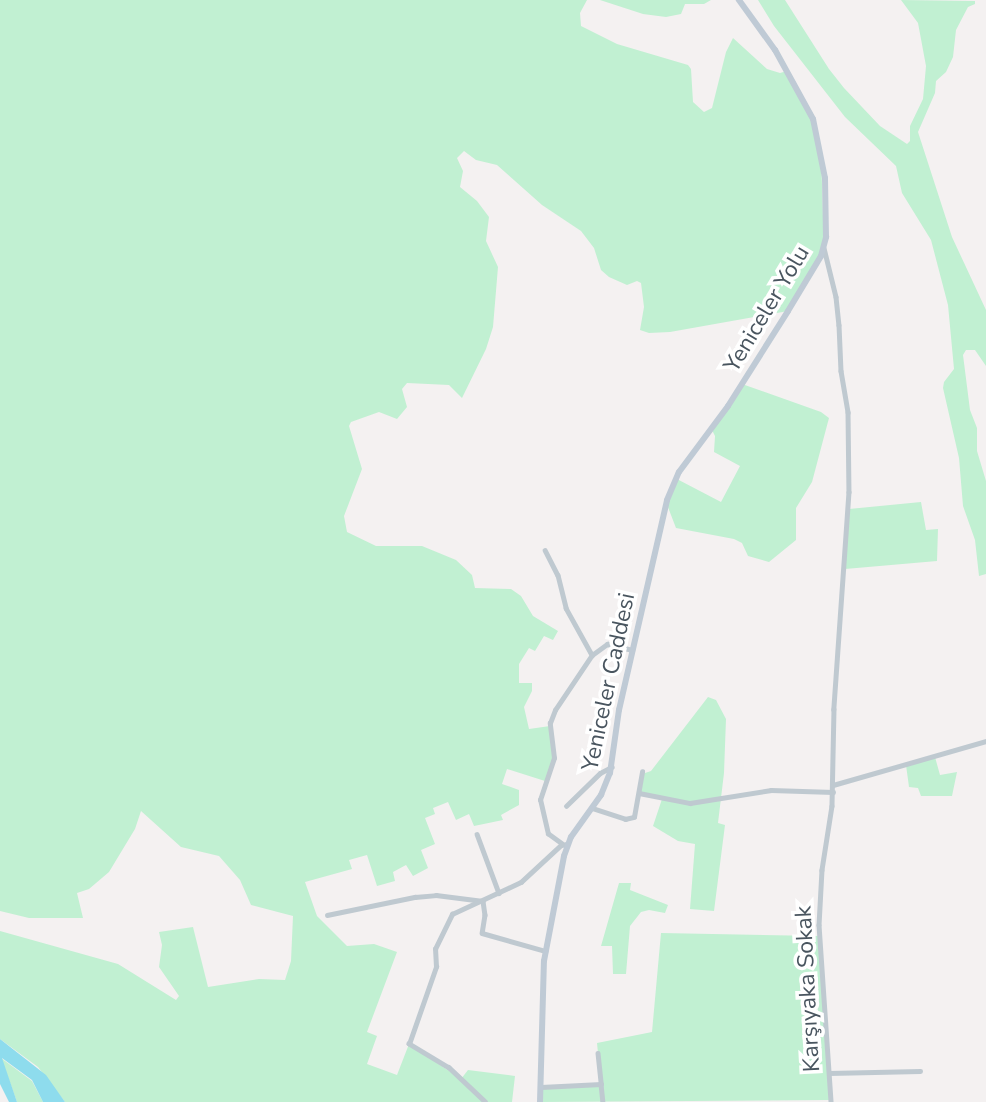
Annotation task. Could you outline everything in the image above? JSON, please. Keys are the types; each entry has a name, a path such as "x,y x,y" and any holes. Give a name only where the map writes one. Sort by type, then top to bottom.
{"street":[{"name":"Yeniceler Yolu","path":"655,551 667,500 679,472 753,369 824,248 825,178 813,119 775,50 739,0"},
{"name":"Karşıyaka Sokak","path":"824,248 836,297 848,425 849,518 838,632 833,789 819,925 831,1102"},
{"path":"545,550 558,575 566,608 592,655"},
{"name":"Yeniceler Caddesi","path":"540,1102 545,951 565,844 605,788 612,766 619,709 655,551"},
{"path":"485,1102 449,1068 409,1044 435,971 435,949 444,924 457,910 483,901 530,875 565,844 548,834 540,800 554,758 550,723 555,710 592,655 607,644 632,650"},
{"path":"639,793 690,803 776,790 833,789 986,741"},
{"path":"566,806 600,772 612,766"},
{"path":"592,808 632,818 637,809 642,772"},
{"path":"477,834 499,893"},
{"path":"327,915 436,895 483,901"},
{"path":"483,901 485,915 482,933 545,951"},
{"path":"598,1054 603,1102"},
{"path":"829,1073 920,1071"},
{"path":"541,1087 601,1084"}],"green space":[{"path":"0,0 587,0 580,13 581,26 617,44 688,65 691,69 693,102 704,112 712,108 726,52 733,38 767,69 780,73 787,71 807,105 821,153 824,248 788,311 670,332 649,333 640,330 644,307 641,283 637,281 627,285 609,277 601,270 594,248 581,231 542,205 497,165 476,160 464,151 457,158 463,171 460,187 477,201 489,217 486,241 498,267 493,327 486,349 462,398 449,385 407,383 402,389 407,407 397,419 379,412 351,422 349,426 362,469 344,516 347,532 376,546 422,546 456,560 472,575 475,588 511,589 521,596 533,616 558,631 553,640 544,636 535,651 529,648 519,664 519,683 532,683 532,691 524,707 529,729 550,726 554,758 545,781 507,769 502,784 519,790 519,805 501,815 503,820 474,826 469,814 456,820 448,802 433,808 435,814 425,818 435,844 421,850 428,868 413,876 406,865 393,872 395,881 377,886 367,855 349,860 352,869 305,882 317,916 347,946 374,944 397,952 367,1032 377,1036 367,1064 397,1075 409,1044 461,1079 468,1070 515,1076 512,1102 65,1102 38,1067 0,1039 0,931 118,964 176,1000 179,996 159,967 162,945 159,932 193,927 208,987 259,979 285,980 291,961 293,916 251,905 240,880 219,856 181,847 141,811 135,829 109,872 89,889 77,893 83,918 29,918 0,911"},
{"path":"600,0 711,0 704,4 685,4 681,14 666,17 643,14"},
{"path":"758,0 785,0 844,88 880,126 907,144 910,141 910,126 923,99 926,66 918,23 901,0 975,1 975,4 968,7 956,30 953,57 946,72 936,81 935,93 918,132 952,237 986,310 986,366 975,350 966,350 963,355 970,410 977,428 977,451 986,481 986,574 979,576 975,540 963,506 959,458 943,388 944,382 954,369 948,305 931,240 902,193 896,166 845,117 774,26"},
{"path":"742,384 821,412 829,418 812,482 796,508 796,540 769,562 748,556 742,543 734,539 676,528 666,502 675,478 721,502 740,466 714,452 715,436 711,428"},
{"path":"921,502 926,530 938,529 937,561 845,569 849,509"},
{"path":"708,697 716,700 726,719 724,773 718,823 725,825 714,911 690,909 695,844 678,841 653,826 662,799 639,793 642,774 651,771"},
{"path":"935,757 940,775 957,772 952,796 921,796 918,788 909,787 906,765"},
{"path":"619,883 631,883 630,890 668,905 665,913 649,910 641,912 630,926 626,974 613,974 612,946 601,946"},
{"path":"661,933 819,936 831,1100 540,1102 541,1087 601,1084 597,1043 652,1032"},
{"path":"1,1058 32,1081 43,1102 17,1102"}],"water":[{"path":"0,1039 46,1075 65,1102 43,1102 32,1080 2,1058 17,1102 9,1102 0,1084"}]}
